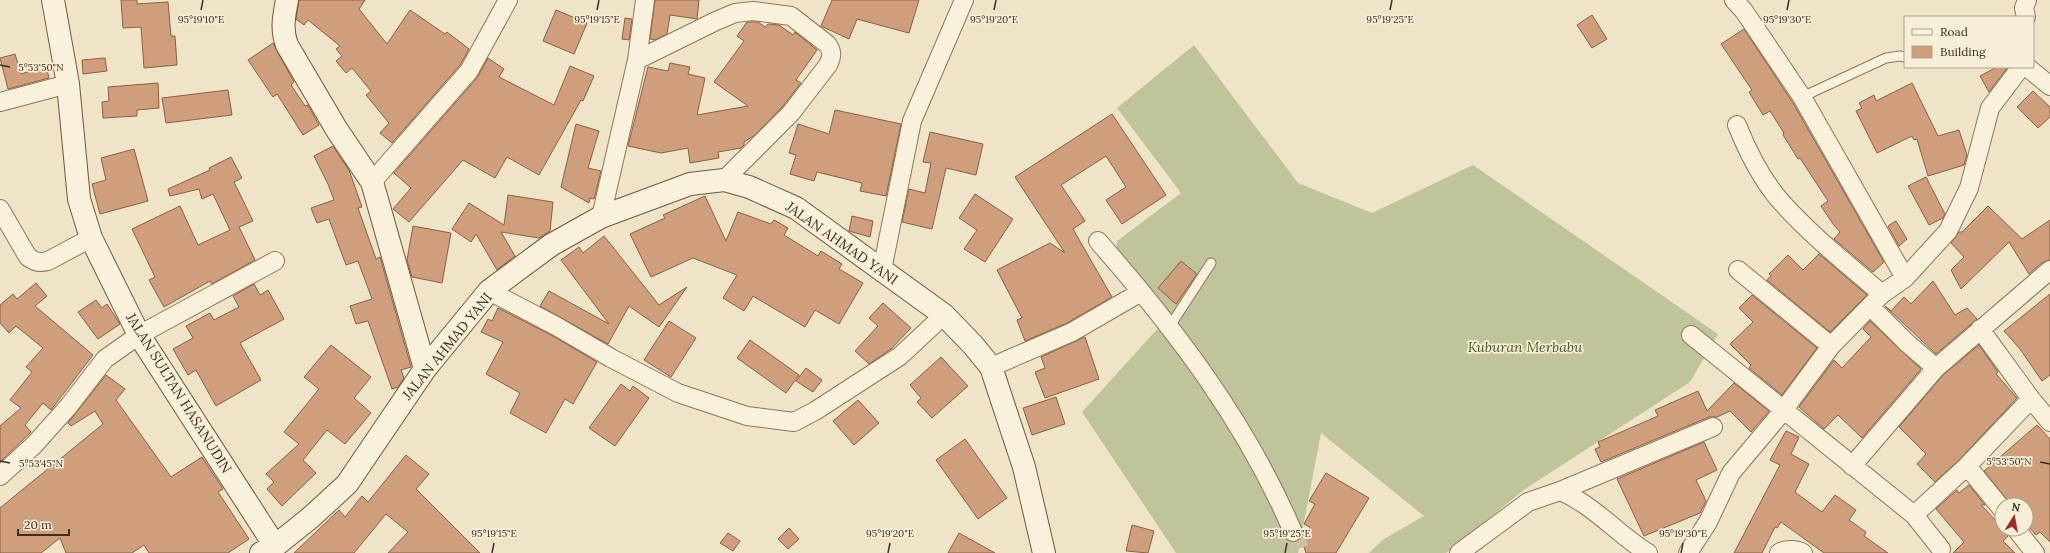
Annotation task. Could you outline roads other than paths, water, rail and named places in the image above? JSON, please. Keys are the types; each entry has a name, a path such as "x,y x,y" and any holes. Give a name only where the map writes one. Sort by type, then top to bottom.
{"street":[{"name":"JALAN SULTAN HASANUDIN","path":"53,0 68,84 79,199 91,238 140,335 272,550"},
{"path":"287,0 283,21 283,33 287,45 337,130 372,182 425,369"},
{"path":"372,182 469,70 508,0"},
{"path":"601,217 637,60 645,0"},
{"path":"882,270 912,121 964,0"},
{"path":"1734,0 1748,15 1802,97 1905,278"},
{"path":"2026,16 2024,8 2027,0"},
{"path":"637,60 716,21 735,13 753,11 791,16 827,44 831,50 832,57 828,65 791,113 724,180"},
{"path":"1688,553 1708,522 1731,473 1783,411 1831,346 1876,300 1905,278 1948,231 1969,188 1980,150 1984,125 1990,108 2020,68"},
{"path":"2028,68 2050,86"},
{"path":"0,102 68,84"},
{"path":"1737,125 1748,153 1776,196 1876,300 1907,343 1936,368"},
{"name":"JALAN AHMAD YANI","path":"272,550 347,484 425,369 489,291 551,245 601,217 690,184 724,180 749,187 796,208 944,315 973,345 991,366 1024,467 1044,553"},
{"path":"0,209 28,257 34,261 41,263 48,261 91,238"},
{"path":"1098,241 1187,348 1244,437 1277,496 1293,532"},
{"path":"0,476 68,407 105,359 140,335 275,262"},
{"path":"1738,270 1831,346"},
{"path":"1852,466 1936,368 2050,270"},
{"path":"489,291 678,393 747,416 794,422 815,411 900,356 944,315"},
{"path":"991,366 1072,332 1141,292"},
{"path":"1980,329 2031,399 2050,422"},
{"path":"1691,335 1783,411 1914,515 1941,549"},
{"path":"1914,515 1967,466 2031,399"},
{"path":"1459,553 1528,502 1713,427"},
{"path":"1967,466 1994,499"},
{"path":"1560,490 1576,497 1599,514 1632,543 1648,553"},
{"path":"2022,537 2035,553"},
{"path":"1779,553 1783,550 1800,551 1803,553"}],"lane":[{"path":"1802,97 1886,58 1904,57"},
{"path":"1170,326 1211,263"}],"tunnel":[{"path":"1293,532 1302,553"}],"park label":[{"name":"Kuburan Merbabu","path":"1525,347"}]}
